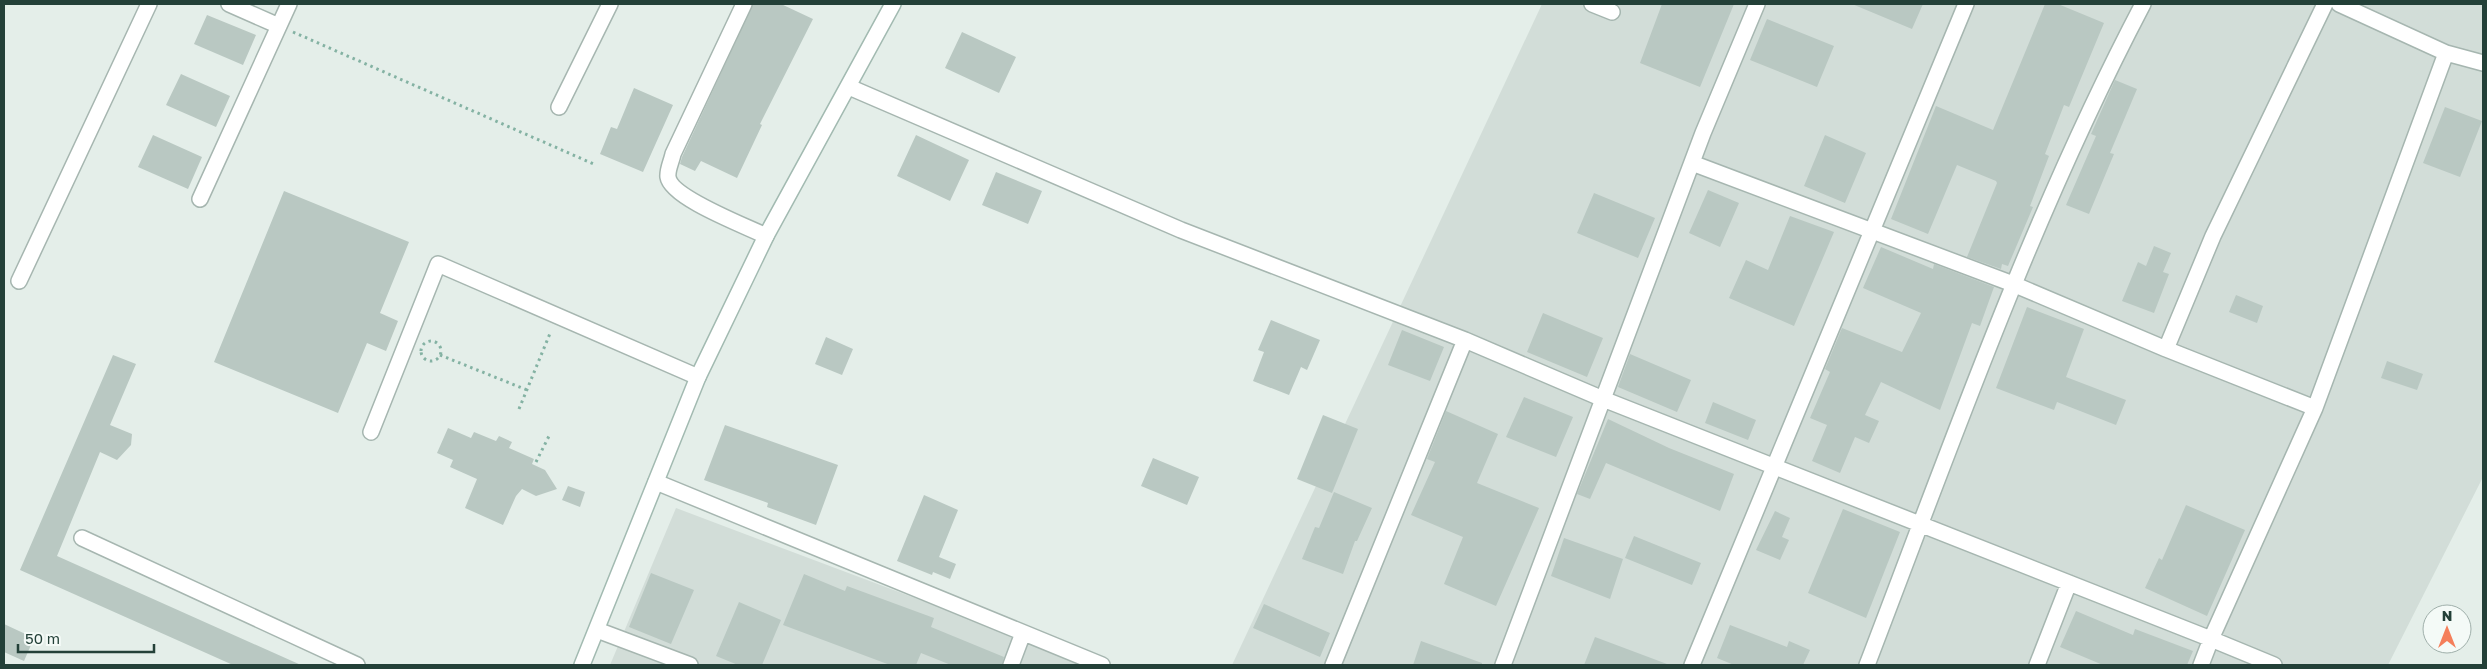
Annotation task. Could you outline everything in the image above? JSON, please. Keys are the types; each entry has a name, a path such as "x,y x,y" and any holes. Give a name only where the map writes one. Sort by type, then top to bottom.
{"street":[{"path":"19,280 150,4"},
{"path":"229,4 279,26"},
{"path":"200,199 290,4"},
{"path":"559,107 610,4"},
{"path":"744,4 673,154 668,176 672,187 686,198 766,236"},
{"path":"582,665 698,377 766,236 893,4"},
{"path":"1592,4 1612,12"},
{"path":"1503,665 1692,163 1757,4"},
{"path":"1692,665 1966,4"},
{"path":"1866,665 2014,284 2115,58 2143,4"},
{"path":"2166,349 2213,236 2325,4"},
{"path":"2338,4 2446,53 2483,63"},
{"path":"2200,665 2315,408 2446,53"},
{"path":"848,87 1181,230 1464,340 1603,399 2274,665"},
{"path":"1692,163 2014,284 2166,349 2315,408"},
{"path":"371,432 438,264 698,377"},
{"path":"1333,665 1464,340"},
{"path":"656,482 1102,665"},
{"path":"82,538 357,665"},
{"path":"2038,665 2069,583"},
{"path":"597,630 690,665"},
{"path":"1011,665 1023,633"}],"path":[{"path":"279,26 596,165"},
{"path":"519,409 557,316"},
{"path":"435,342 441,349 440,356 432,361 426,359 422,354 422,348 426,343 435,342"},
{"path":"440,356 527,390"},
{"path":"536,462 549,436"}],"shaded area":[{"path":"1542,4 2483,4 2483,477 2388,665 1232,665"},
{"path":"676,508 1093,665 610,665"}],"building":[{"path":"753,4 781,4 813,19 760,124 762,125 737,178 701,161 695,171 680,164 682,157"},
{"path":"1662,4 1734,4 1700,87 1640,63"},
{"path":"1852,4 1923,4 1912,29"},
{"path":"2045,4 2058,4 2104,23 2069,107 2064,105 2045,154 2049,156 2030,206 2033,207 2008,266 2002,264 2001,269 1967,257 1997,183 1996,181 1957,165 1928,234 1891,219 1936,106 1993,130"},
{"path":"207,15 256,35 243,65 194,44"},
{"path":"1767,19 1834,46 1817,87 1750,60"},
{"path":"962,32 1016,57 999,93 945,68"},
{"path":"181,74 230,96 216,127 166,105"},
{"path":"2115,80 2137,89 2110,153 2114,154 2089,214 2066,205 2096,136 2091,134"},
{"path":"634,88 673,105 643,172 600,154 611,127 617,129"},
{"path":"2445,107 2482,121 2460,177 2423,163"},
{"path":"153,135 202,157 188,189 138,167"},
{"path":"916,135 969,160 950,201 897,176"},
{"path":"1825,135 1866,153 1845,203 1804,186"},
{"path":"996,172 1042,191 1028,224 982,205"},
{"path":"1708,190 1739,203 1720,247 1689,233"},
{"path":"284,191 409,242 380,313 398,321 386,351 367,343 338,413 214,362"},
{"path":"1594,193 1655,218 1638,258 1577,233"},
{"path":"1790,216 1834,232 1794,326 1729,298 1746,260 1768,270"},
{"path":"2154,246 2171,253 2163,272 2169,274 2154,313 2122,301 2138,262 2146,266"},
{"path":"1881,247 1933,269 1934,264 1994,287 1980,326 1972,323 1940,410 1881,382 1865,415 1879,421 1869,443 1855,437 1840,473 1812,461 1827,425 1810,418 1830,372 1825,369 1842,328 1902,352 1921,313 1863,288"},
{"path":"2236,295 2263,306 2257,323 2229,312"},
{"path":"2027,307 2084,329 2066,377 2126,400 2116,425 2057,402 2054,410 1996,388"},
{"path":"1543,313 1603,338 1587,377 1527,352"},
{"path":"1271,320 1320,340 1307,370 1301,367 1289,395 1253,381 1264,352 1258,350"},
{"path":"1402,330 1444,347 1430,381 1388,365"},
{"path":"826,337 853,349 842,375 815,364"},
{"path":"1630,354 1691,380 1677,412 1618,387"},
{"path":"113,355 136,364 110,425 132,434 131,445 117,460 100,452 57,556 301,665 233,665 20,570"},
{"path":"2387,361 2423,374 2417,390 2381,378"},
{"path":"1524,397 1573,417 1556,457 1506,437"},
{"path":"1713,402 1756,420 1748,440 1705,423"},
{"path":"1446,411 1498,434 1477,483 1539,508 1496,606 1444,584 1463,537 1411,515 1435,462 1427,459"},
{"path":"1323,415 1358,429 1332,493 1297,479"},
{"path":"1608,419 1669,448 1734,474 1720,511 1606,463 1590,499 1577,494"},
{"path":"725,425 838,465 816,525 767,507 768,503 704,480"},
{"path":"448,428 471,438 474,432 496,441 499,436 512,442 509,448 534,459 532,464 545,470 557,489 536,496 522,489 516,496 503,525 465,508 477,479 450,467 453,460 437,453"},
{"path":"1153,458 1199,477 1187,505 1141,486"},
{"path":"568,486 585,492 580,507 562,500"},
{"path":"1334,492 1372,508 1357,541 1355,541 1343,574 1302,559 1315,527 1319,528"},
{"path":"924,495 958,510 939,557 956,564 950,579 933,572 932,575 897,561"},
{"path":"2186,505 2245,530 2207,616 2145,588 2159,558 2162,560"},
{"path":"1843,509 1900,532 1866,618 1808,593"},
{"path":"1775,511 1790,518 1782,537 1789,540 1780,560 1756,550"},
{"path":"1634,536 1701,563 1692,585 1625,558"},
{"path":"1564,538 1623,559 1610,599 1551,576"},
{"path":"651,573 694,590 671,644 629,627"},
{"path":"804,574 845,591 847,586 934,618 931,627 1004,657 1002,665 951,665 921,653 916,665 890,665 783,625"},
{"path":"739,602 781,620 762,665 738,665 716,656"},
{"path":"1264,604 1330,633 1320,657 1253,628"},
{"path":"2076,611 2133,635 2135,629 2193,651 2187,665 2103,665 2060,647"},
{"path":"4,624 34,638 24,661 4,652"},
{"path":"1730,625 1787,647 1789,641 1810,650 1803,665 1734,665 1717,658"},
{"path":"1595,637 1667,664 1584,665"},
{"path":"1421,641 1482,663 1482,665 1413,665"}]}
